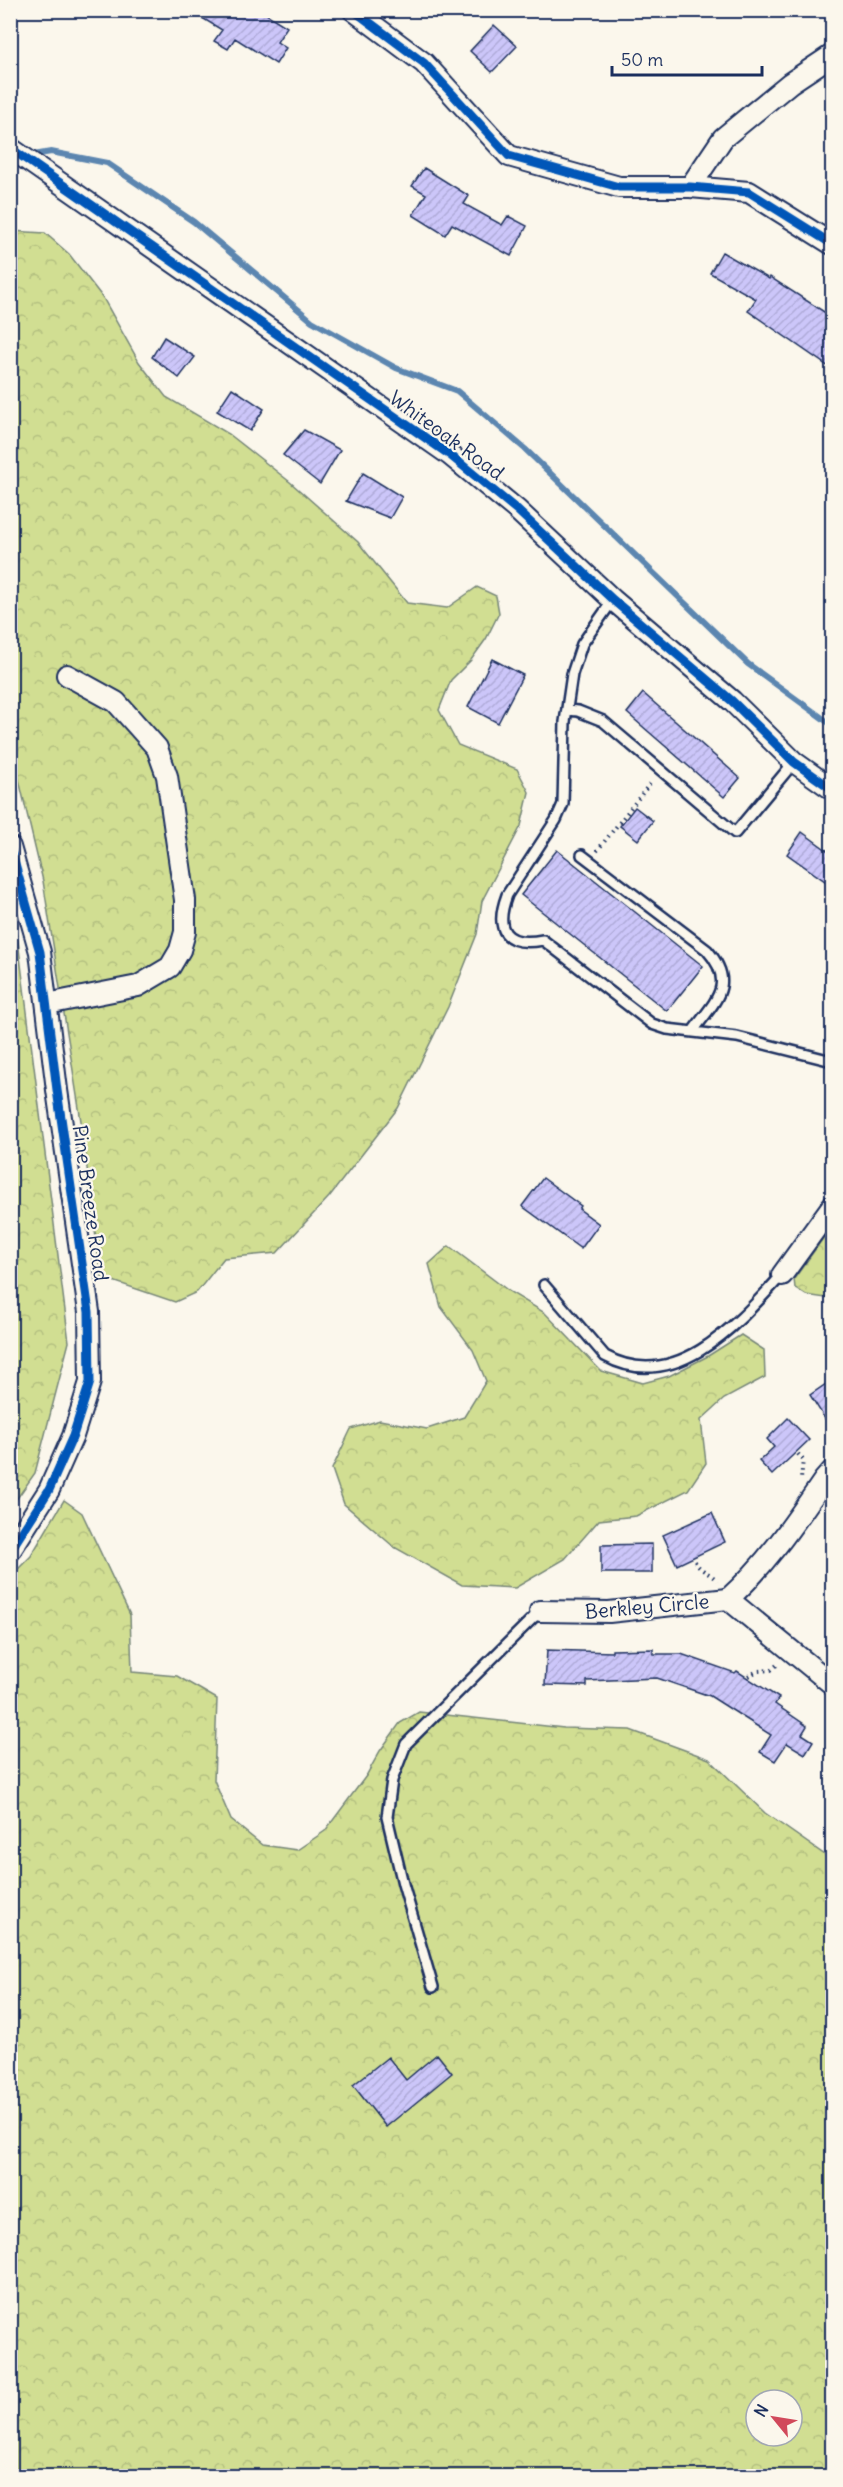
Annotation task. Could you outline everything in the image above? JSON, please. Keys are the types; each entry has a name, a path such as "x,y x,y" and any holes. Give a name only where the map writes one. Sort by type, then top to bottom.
{"street":[{"path":"353,10 424,63 508,156 619,188 690,187 749,192 832,244"},
{"path":"690,187 723,138 790,83 832,55"},
{"name":"Whiteoak Road","path":"10,147 450,455 517,510 613,600 732,701 795,762 832,789"},
{"path":"47,1004 138,986 170,967 180,950 185,932 184,900 167,776 157,748 116,702 68,675"},
{"name":"Pine Breeze Road","path":"10,847 40,952 89,1312 90,1382 73,1436 49,1490 10,1551"},
{"path":"782,1275 832,1206"},
{"path":"724,1594 748,1581 777,1547 832,1471"},
{"name":"Berkley Circle","path":"540,1611 609,1612 724,1594 832,1684"}],"lane":[{"path":"613,600 593,627 576,657 567,710 563,804 556,820 507,895 502,908 502,929 516,942 528,943 543,940 652,1024 667,1029 737,1037 832,1060"},
{"path":"567,710 578,711 603,721 735,833 795,762"},
{"path":"586,858 707,950 717,962 723,982 721,992 693,1031"},
{"path":"544,1285 606,1356 619,1364 655,1367 679,1362 707,1347 734,1324 782,1275"},
{"path":"433,1987 403,1884 387,1817 392,1780 406,1744 540,1611"}],"path":[{"path":"586,858 661,770"},
{"path":"798,1454 803,1460 800,1477 806,1484"},
{"path":"694,1561 700,1569 714,1577 724,1594"},
{"path":"748,1676 758,1671 771,1670 781,1660"}],"green space":[{"path":"10,231 45,233 69,254 103,298 139,362 166,397 229,434 290,482 358,542 407,603 447,608 477,587 496,596 499,613 486,639 471,660 451,680 439,710 458,745 517,769 529,792 521,826 482,901 477,934 448,1007 398,1108 329,1197 277,1253 224,1258 197,1292 175,1302 101,1277 81,1121 43,881 11,746"},
{"path":"11,914 18,941 69,1342 35,1473 11,1507"},
{"path":"832,1226 832,1299 806,1295 795,1288 794,1279"},
{"path":"449,1246 510,1292 545,1313 601,1371 643,1383 669,1376 708,1356 741,1335 764,1350 765,1377 724,1399 701,1420 706,1463 688,1490 636,1516 599,1520 565,1559 515,1588 462,1585 394,1547 344,1504 332,1469 351,1429 380,1420 427,1429 464,1417 486,1381 473,1350 441,1307 429,1264"},
{"path":"64,1500 82,1513 130,1615 132,1672 177,1676 217,1699 214,1780 231,1820 262,1845 297,1850 325,1831 366,1776 400,1723 419,1712 564,1728 630,1730 709,1759 765,1813 832,1860 832,2476 11,2476 10,1577 31,1556"}],"building":[{"path":"189,10 260,10 287,27 277,42 286,48 276,64 235,38 228,49 214,41 222,30"},
{"path":"494,25 517,46 492,72 470,51"},
{"path":"424,168 469,196 464,204 502,225 508,216 527,226 511,256 452,224 445,235 413,215 426,194 412,186"},
{"path":"722,252 769,279 770,277 832,317 832,369 748,311 756,299 710,273"},
{"path":"164,337 195,357 179,378 152,357"},
{"path":"232,388 264,409 250,431 217,411"},
{"path":"304,430 340,450 320,484 283,455"},
{"path":"363,473 402,497 390,518 346,501"},
{"path":"492,659 523,675 498,723 468,707"},
{"path":"643,693 740,778 724,797 627,713"},
{"path":"635,807 653,821 638,840 620,826"},
{"path":"802,832 832,854 832,886 787,854"},
{"path":"557,850 703,966 667,1011 521,895"},
{"path":"543,1178 581,1206 579,1209 599,1224 581,1249 522,1206"},
{"path":"832,1380 832,1430 810,1395"},
{"path":"788,1418 809,1440 772,1475 759,1461 774,1447 767,1439"},
{"path":"712,1513 725,1542 677,1565 663,1535"},
{"path":"652,1544 652,1573 601,1573 601,1545"},
{"path":"653,1649 653,1654 681,1654 735,1673 737,1671 779,1698 775,1704 807,1726 802,1734 813,1741 805,1754 787,1743 775,1761 760,1752 771,1735 710,1696 657,1678 587,1681 587,1686 545,1685 547,1650 612,1652 612,1650"},
{"path":"437,2054 452,2073 386,2127 353,2085 388,2057 406,2080"}],"waterway":[{"path":"28,156 51,152 107,163 194,222 312,321 396,368 457,391 525,449 748,664 832,725"}],"cycle path":[{"path":"353,10 424,63 509,156 619,187 690,187 749,192 832,244"},
{"path":"10,148 450,455 517,510 613,600 732,701 794,762 832,789"},
{"path":"10,847 40,952 89,1312 90,1382 73,1436 49,1490 10,1551"}]}
